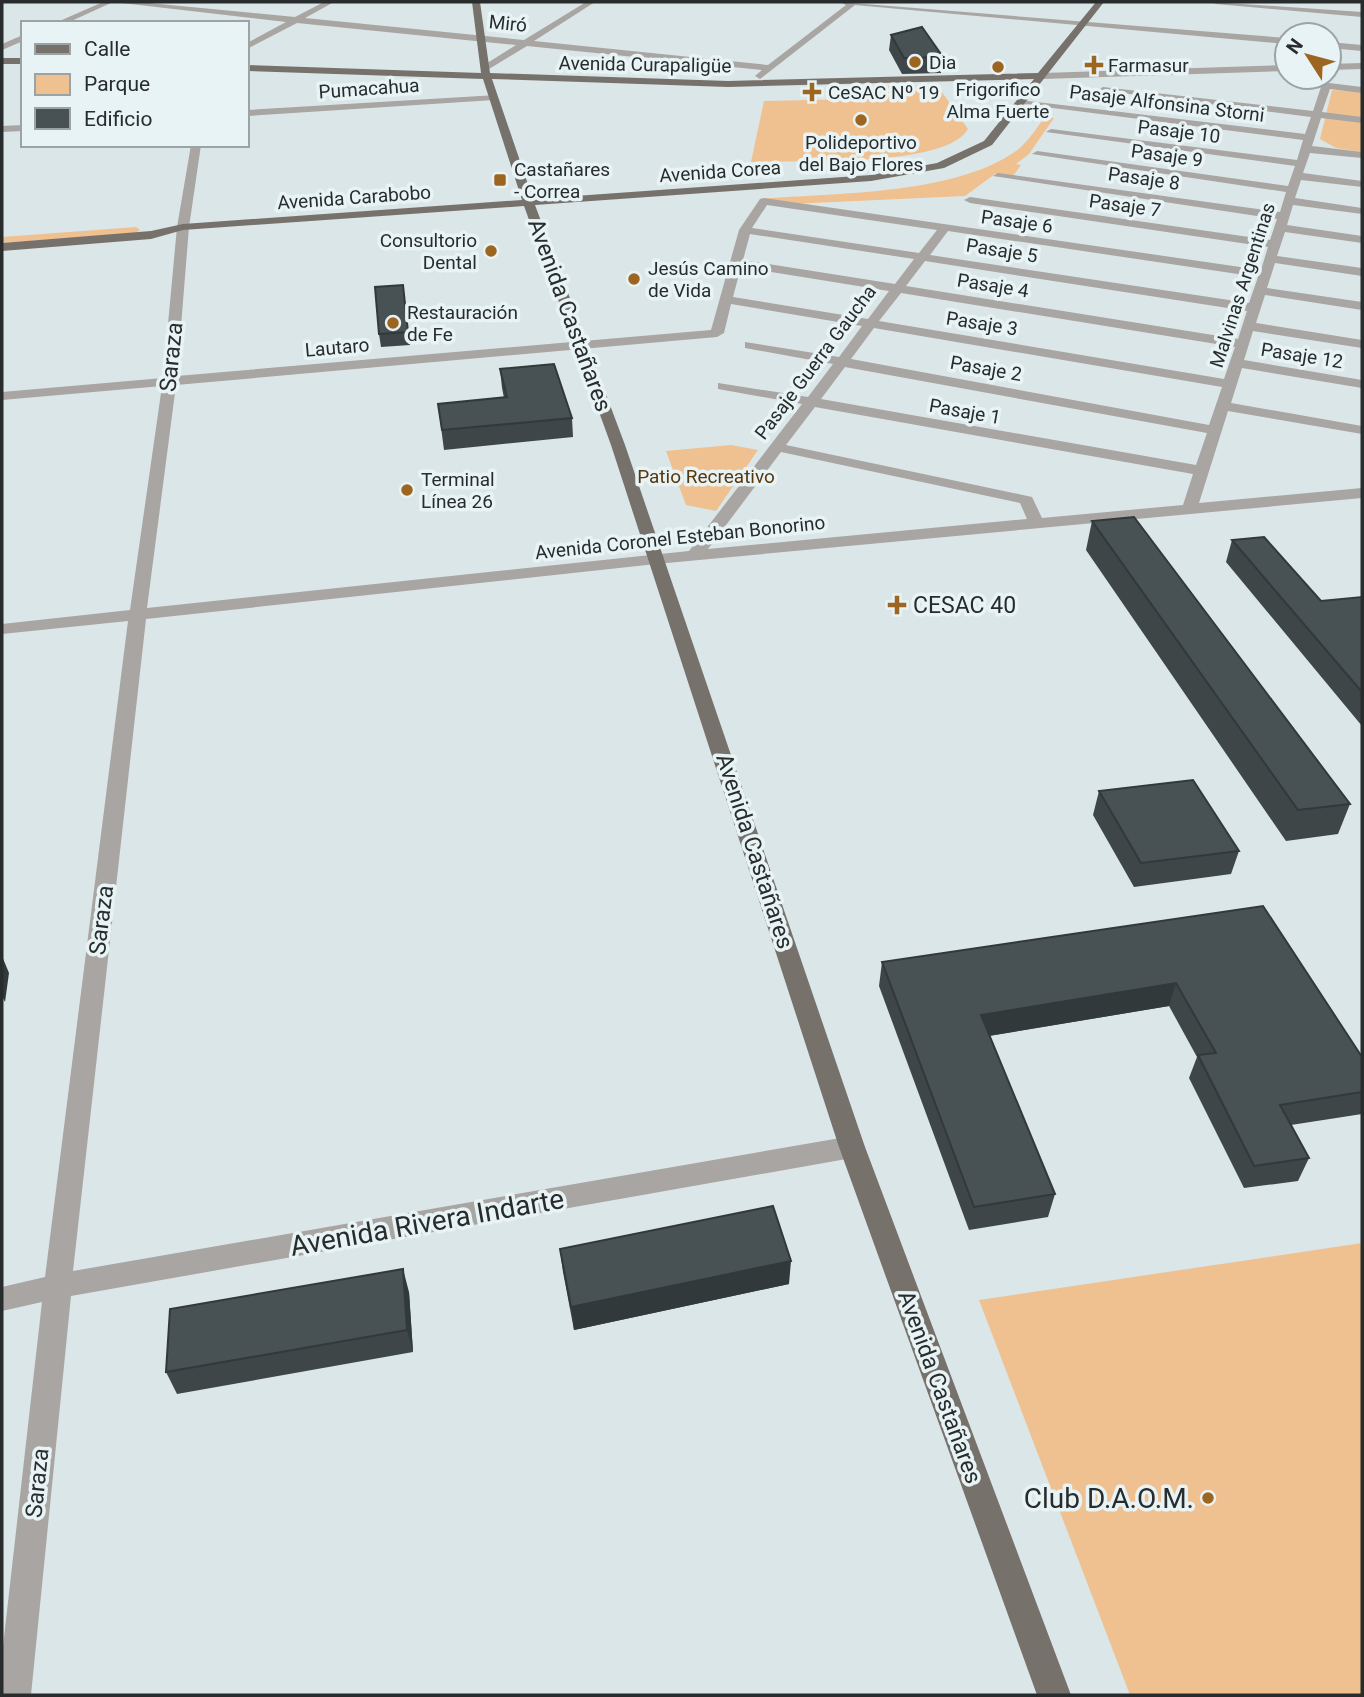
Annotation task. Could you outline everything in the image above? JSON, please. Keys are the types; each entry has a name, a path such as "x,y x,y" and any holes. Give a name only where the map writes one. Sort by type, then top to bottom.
{"main road":[{"name":"Avenida Castañares","path":"475,2 485,73 528,202 582,345 656,559 852,1147 1054,1695"},
{"name":"Avenida Corea","path":"528,202 871,178 923,170 957,160 988,143 1100,2"},
{"path":"2,61 21,61"},
{"name":"Avenida Curapaligüe","path":"248,68 485,73 750,84 1043,75"},
{"name":"Avenida Carabobo","path":"2,247 151,235 183,227 528,202"},
{"name":"Avenida Carabobo","path":"2,233 156,222 183,227"}],"street":[{"path":"64,21 109,2"},
{"name":"Miró","path":"117,2 770,68"},
{"path":"248,45 330,2"},
{"path":"485,73 591,2"},
{"path":"844,2 1273,40"},
{"path":"750,84 854,2"},
{"path":"1216,2 1362,15"},
{"path":"2,47 21,39"},
{"path":"1343,46 1362,48"},
{"path":"1343,67 1362,68"},
{"path":"1043,75 1273,68"},
{"path":"1343,88 1362,90"},
{"path":"1103,90 1362,120"},
{"name":"Malvinas Argentinas","path":"1189,510 1324,91"},
{"name":"Pumacahua","path":"248,113 494,97"},
{"name":"Pasaje Alfonsina Storni","path":"1020,103 1308,143 1362,156"},
{"path":"1018,193 1037,154 1066,108"},
{"path":"2,129 21,128"},
{"name":"Pasaje 10","path":"1051,132 1299,170 1362,184"},
{"name":"Saraza","path":"14,1695 58,1286 138,614 170,380 183,227 196,147"},
{"name":"Pasaje 9","path":"1037,154 1291,195 1362,211"},
{"name":"Pasaje 8","path":"998,176 1018,193 1282,222 1362,240"},
{"name":"Pasaje 7","path":"970,200 1018,193 1275,244"},
{"name":"Pasaje 6","path":"745,230 764,201 1265,274"},
{"name":"Pasaje Guerra Gaucha","path":"694,556 944,228"},
{"path":"728,300 745,230"},
{"name":"Pasaje 5","path":"745,230 1254,308"},
{"path":"1270,259 1362,272"},
{"name":"Pasaje 4","path":"738,263 1242,344"},
{"path":"1260,291 1362,306"},
{"name":"Lautaro","path":"2,396 717,333 728,300"},
{"name":"Pasaje 3","path":"728,300 1230,384"},
{"path":"1248,326 1362,344"},
{"name":"Pasaje 2","path":"750,345 1215,430"},
{"name":"Pasaje 12","path":"1236,363 1362,384"},
{"name":"Pasaje 1","path":"723,386 1201,471"},
{"path":"1223,406 1362,430"},
{"path":"776,447 1026,500 1037,524"},
{"name":"Avenida Coronel Esteban Bonorino","path":"2,629 656,559 1362,493"},
{"name":"Avenida Rivera Indarte","path":"2,1299 58,1286 852,1147"}],"green space":[{"name":"Polideportivo del Bajo Flores","path":"937,85 968,129 954,142 901,156 833,161 751,162 764,101 859,99 861,97 856,87"},
{"path":"1332,91 1362,92 1361,152 1336,148 1320,139"},
{"path":"1045,117 1054,118 1029,154 1016,164 1021,165 1013,176 995,174 965,196 790,204 759,199 890,190 957,177 987,167 1013,153 1027,141"},
{"path":"136,227 140,230 136,233 2,243 2,237"},
{"name":"Patio Recreativo","path":"731,445 758,450 716,511 686,505 666,451"},
{"name":"Club D.A.O.M.","path":"1362,1243 1362,1695 1130,1695 979,1300"}],"building":[{"path":"922,27 943,57 904,58 891,35"},
{"name":"Restauración de Fe","path":"403,285 408,332 379,334 375,287"},
{"path":"554,364 572,418 442,430 438,404 507,397 500,369"},
{"path":"1134,517 1350,804 1298,810 1092,521"},
{"path":"1264,537 1321,601 1362,597 1362,692 1232,540"},
{"path":"1193,780 1239,851 1141,863 1099,791"},
{"path":"1263,906 1362,1057 1362,1092 1280,1105 1309,1158 1254,1166 1198,1055 1216,1053 1176,983 981,1015 1055,1194 974,1207 882,962"},
{"path":"773,1206 791,1261 571,1307 560,1249"},
{"path":"403,1269 407,1330 166,1372 170,1309"}],"place":[{"name":"Dia","path":"915,62"},
{"name":"Farmasur","path":"1094,65"},
{"name":"Frigorifico Alma Fuerte","path":"998,67"},
{"name":"CeSAC Nº 19","path":"812,92"},
{"name":"Polideportivo del Bajo Flores","path":"861,120"},
{"name":"Castañares - Correa","path":"500,180"},
{"name":"Consultorio Dental","path":"491,251"},
{"name":"Jesús Camino de Vida","path":"634,279"},
{"name":"Restauración de Fe","path":"393,323"},
{"name":"Terminal Línea 26","path":"407,490"},
{"name":"CESAC 40","path":"897,605"},
{"name":"Club D.A.O.M.","path":"1208,1498"}]}
